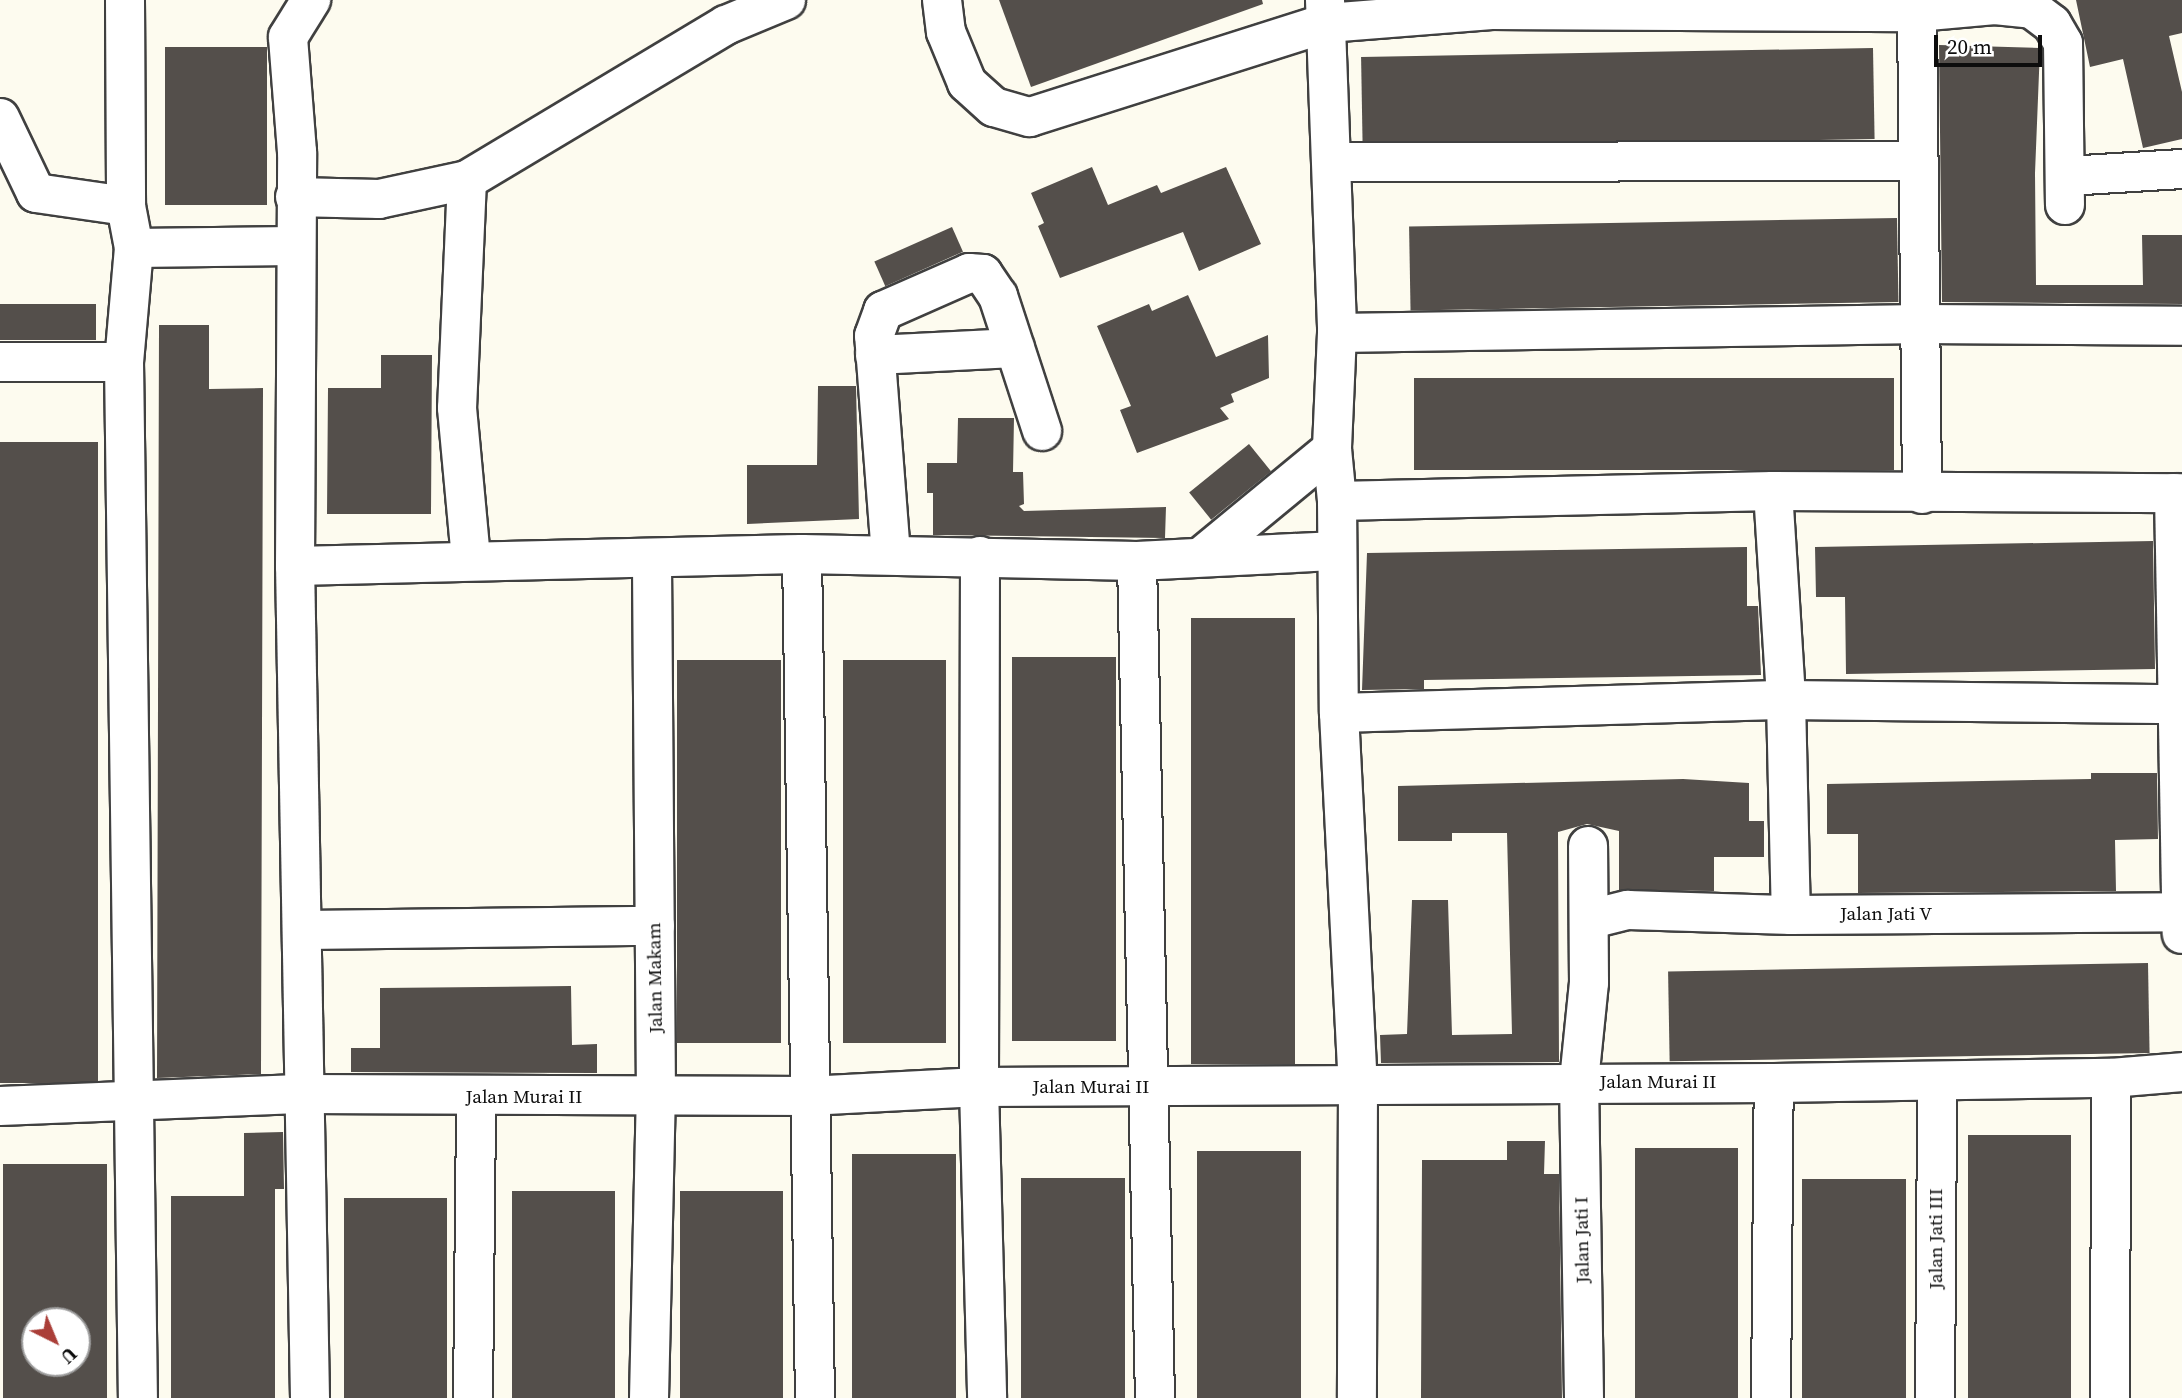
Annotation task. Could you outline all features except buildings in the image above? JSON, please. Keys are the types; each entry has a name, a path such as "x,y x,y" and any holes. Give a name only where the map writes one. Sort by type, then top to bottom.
{"street":[{"path":"125,0 126,205 134,248 124,362 138,1398"},
{"path":"310,1398 295,566 295,197 288,37 311,0"},
{"path":"295,197 379,199 467,180 726,25 786,0"},
{"path":"942,0 946,32 967,83 994,107 1030,117 1326,11 1491,5 1823,5 1917,12 1995,2 2032,9 2052,24 2063,43 2066,191 2182,169"},
{"path":"1326,11 1337,332 1332,449 1337,501 1339,713 1358,1085 1357,1398"},
{"path":"1917,12 1916,161 1922,494"},
{"path":"0,118 36,192 126,205"},
{"path":"1332,162 1916,161"},
{"path":"467,180 457,408 471,559"},
{"path":"134,248 294,246"},
{"path":"891,555 874,336 883,311 974,272 984,274 998,296 1042,431"},
{"path":"1337,332 1921,324 2182,326"},
{"path":"875,355 1015,348"},
{"path":"0,362 124,362"},
{"path":"1202,556 1332,449"},
{"path":"1773,491 1786,700 1791,915"},
{"path":"1337,501 1773,491 1922,494 2178,493 2182,919"},
{"path":"295,566 471,559 802,554 1137,561 1337,551"},
{"path":"802,554 808,1096 815,1398"},
{"path":"980,556 979,1087 987,1398"},
{"name":"Jalan Makam","path":"649,1398 656,1097 652,558"},
{"path":"1137,561 1155,1398"},
{"path":"1339,713 1786,700 2179,704"},
{"name":"Jalan Jati I","path":"1584,1398 1579,1081 1591,919 1588,846"},
{"name":"Jalan Jati V","path":"1591,919 1628,910 1791,915 2182,919"},
{"path":"303,930 655,926"},
{"name":"Jalan Murai II","path":"0,1106 305,1094 476,1097 808,1096 979,1087 1148,1088 1579,1081 1937,1081 2112,1078 2182,1072"},
{"path":"2110,1398 2112,1078"},
{"name":"Jalan Jati III","path":"1935,1398 1937,1081"},
{"path":"1771,1398 1774,1083"},
{"path":"473,1398 476,1097"}]}
